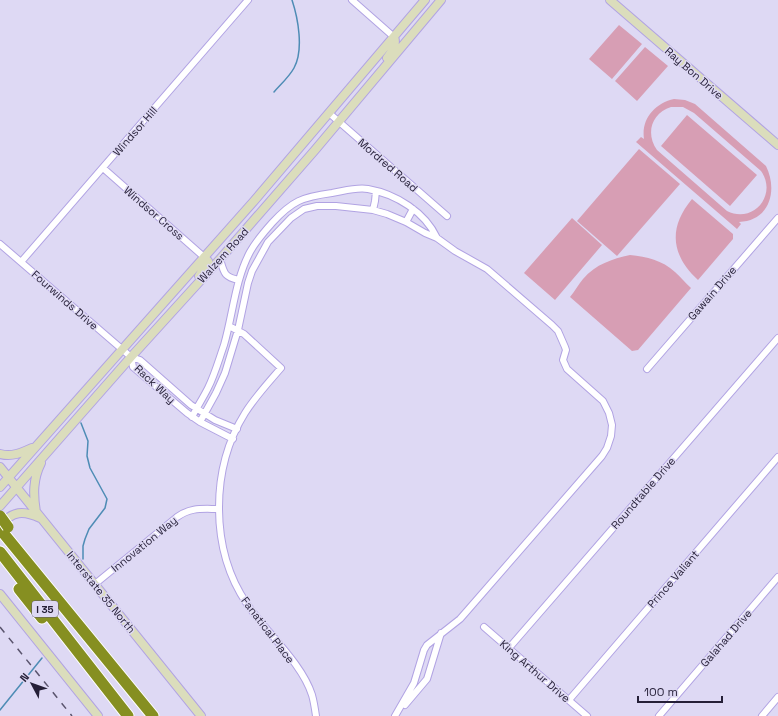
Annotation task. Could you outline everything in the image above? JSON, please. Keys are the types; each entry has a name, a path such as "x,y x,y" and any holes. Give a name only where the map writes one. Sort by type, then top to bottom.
{"highway":[{"path":"0,516 3,528"},
{"name":"I 35","path":"3,528 21,543 65,607 153,716"},
{"name":"I 35","path":"0,552 128,716"},
{"path":"0,565 42,617 89,667"},
{"path":"113,666 160,716"}],"main road":[{"name":"Walzem Road","path":"0,487 204,257 425,0"},
{"name":"Walzem Road","path":"0,506 339,123 441,0"},
{"name":"Ray Bon Drive","path":"610,0 778,145"},
{"path":"374,81 394,46 394,37"},
{"path":"183,300 208,261 204,257"},
{"path":"0,454 10,456 36,446"},
{"path":"39,516 34,497 34,483 35,476 46,453"},
{"name":"Interstate 35 North","path":"0,467 201,716"},
{"path":"3,528 8,517 16,514 24,513 39,516"},
{"path":"0,594 98,716"}],"street":[{"name":"Windsor Hill","path":"21,262 248,0"},
{"path":"352,0 394,37"},
{"name":"Mordred Road","path":"329,113 447,216"},
{"name":"Windsor Cross","path":"103,168 204,257"},
{"path":"192,417 208,388 219,361 229,326 239,280 250,251 261,236 293,203 306,197 362,188 376,191 388,195 413,209 432,227 437,238"},
{"path":"373,210 376,201 376,191"},
{"path":"200,422 225,373 238,330 252,270 268,242 291,218 304,209 317,206 336,206 373,210 406,222 437,238 455,251 487,269 552,325 558,332 565,347 563,360 567,369 603,401 609,413 612,424 611,436 607,448 602,456 468,611 427,645 422,655 414,684 395,716"},
{"path":"406,222 413,209"},
{"name":"Gawain Drive","path":"647,369 778,218"},
{"name":"Fourwinds Drive","path":"0,244 131,357"},
{"path":"220,259 226,275 239,280"},
{"path":"229,326 238,330"},
{"name":"Fanatical Place","path":"238,330 281,368 244,414 225,459 220,482 219,509 222,538 228,565 237,587 247,604 300,671 313,696 316,716"},
{"name":"Roundtable Drive","path":"509,648 778,338"},
{"name":"Rack Way","path":"233,439 192,417 133,367 131,357 140,360 204,414 237,429"},
{"name":"Prince Valiant","path":"569,700 778,458"},
{"name":"Innovation Way","path":"95,584 187,510 219,509"},
{"name":"Galahad Drive","path":"658,716 778,578"},
{"name":"King Arthur Drive","path":"484,627 587,716"},
{"path":"395,716 427,679 441,633"},
{"path":"422,655 433,659"},
{"path":"762,716 778,697"}],"shaded area":[{"path":"619,25 642,44 612,79 589,59"},
{"path":"645,47 668,66 637,101 615,81"},
{"path":"674,99 685,100 695,104 766,166 770,175 771,194 769,203 758,216 750,220 739,222 741,224 737,229 636,142 641,137 644,139 645,125 651,113 655,108","holes":["671,107 683,107 694,113 761,171 767,189 765,198 754,210 746,214 737,214 727,211 657,150 651,137 652,124 655,119 664,110"]},
{"path":"687,115 757,175 730,206 661,146"},
{"path":"639,149 680,184 617,256 577,221"},
{"path":"692,199 733,234 733,239 698,280 682,261 676,241 676,231 679,220"},
{"path":"572,218 602,245 555,300 524,273"},
{"path":"630,255 660,262 670,268 691,288 638,350 632,351 570,297 583,279 593,269 611,260"}],"waterway":[{"path":"274,92 294,68 299,52 298,25 292,0"},
{"path":"81,423 88,441 87,456 90,468 107,499 105,508 89,529 83,546 83,559"},
{"path":"0,710 42,658"}],"railway":[{"path":"0,627 72,716"}]}
